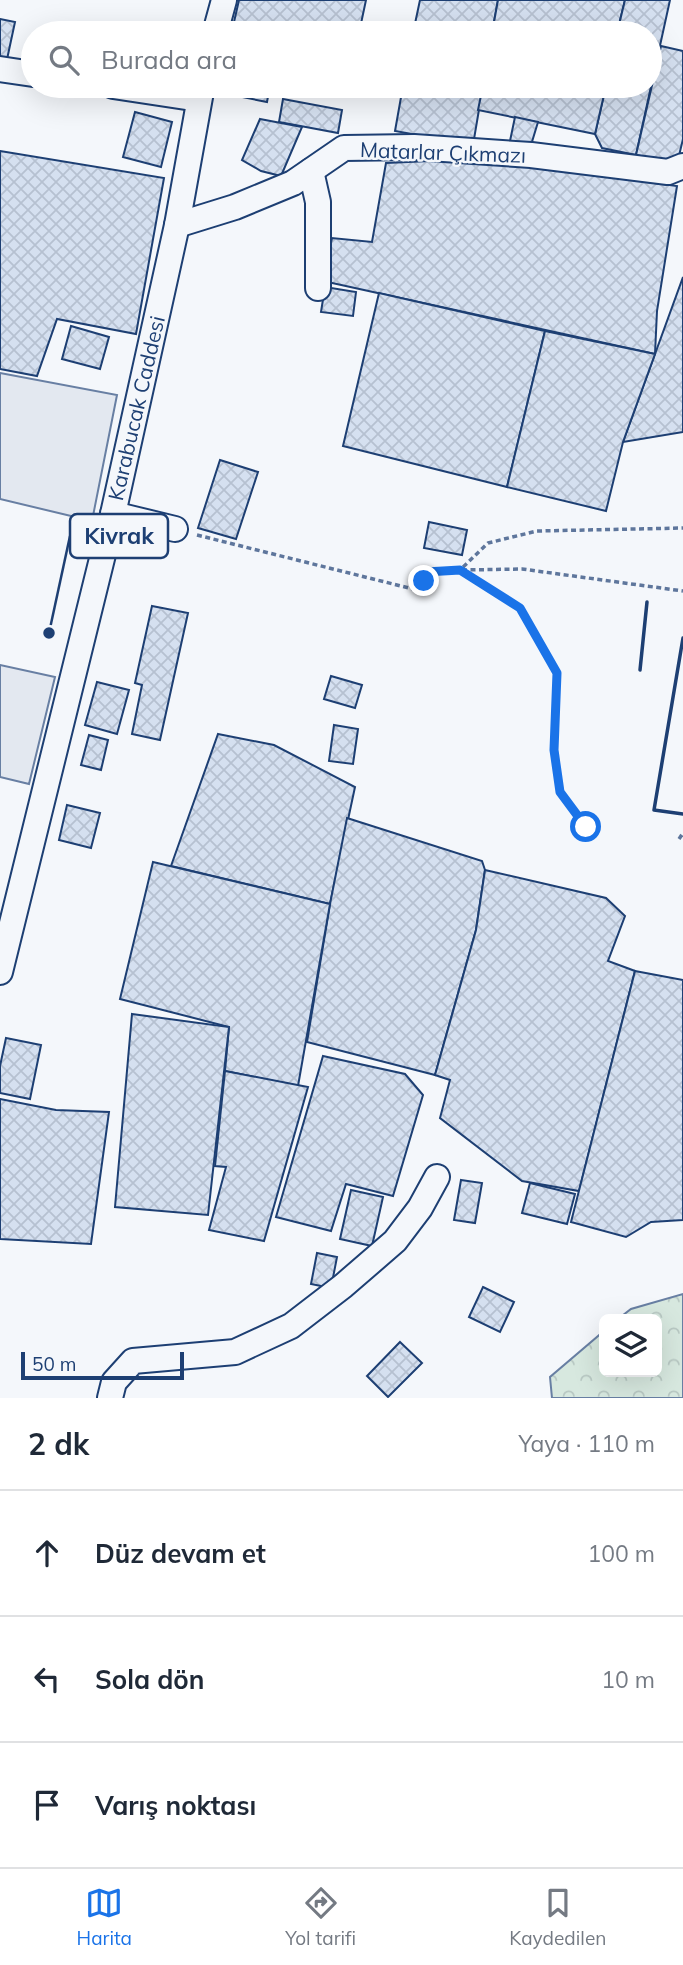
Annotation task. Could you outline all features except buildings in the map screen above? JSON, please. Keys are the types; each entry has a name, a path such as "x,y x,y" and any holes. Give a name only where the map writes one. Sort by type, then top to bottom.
{"street":[{"path":"218,21 224,0"},
{"path":"0,69 21,72"},
{"name":"Karabucak Caddesi","path":"0,972 113,514 177,225 199,98"},
{"name":"Matarlar Çıkmazı","path":"177,225 235,207 293,183 344,148 414,147 531,155 668,173 683,166"},
{"path":"311,171 318,202 318,288"},
{"path":"113,514 175,529"},
{"path":"110,1398 114,1382 133,1361 235,1352 290,1326 343,1286 395,1241 420,1208 437,1177"}],"path":[{"path":"460,570 488,543 537,531 683,528"},
{"path":"175,529 422,591 426,572 522,569 683,590"},
{"path":"460,570 520,608 557,673 554,750 560,792 586,827"},
{"path":"680,839 683,833"}],"green space":[{"path":"683,1294 683,1398 552,1398 550,1377 599,1335 599,1377 662,1377 662,1314 624,1314 631,1309"}],"shaded area":[{"path":"0,373 117,395 92,521 0,499"},
{"path":"0,665 55,677 29,784 0,777"}],"wall":[{"path":"640,670 647,602"},
{"path":"683,638 654,810 683,814"}],"place":[{"name":"Kivrak","path":"49,633"}],"route":[{"path":"424,581 426,572 460,570 520,608 557,673 554,750 560,792 586,827"}]}
